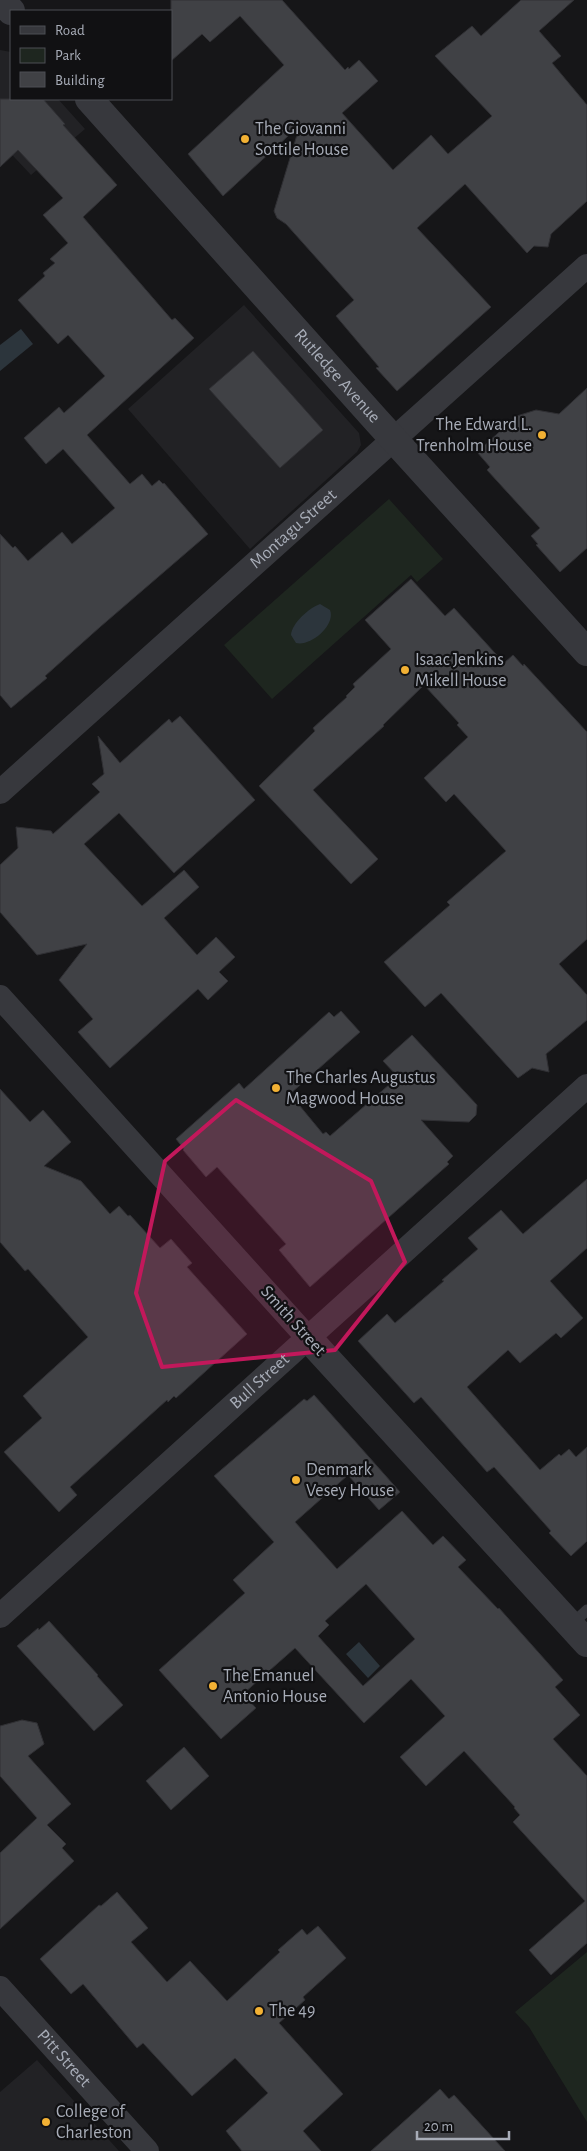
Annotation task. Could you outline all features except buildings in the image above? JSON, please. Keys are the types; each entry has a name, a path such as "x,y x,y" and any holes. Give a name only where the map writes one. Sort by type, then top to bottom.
{"street":[{"name":"Rutledge Avenue","path":"90,100 394,440 587,652"},
{"name":"Montagu Street","path":"0,792 587,266"},
{"name":"Smith Street","path":"0,997 308,1338 582,1626"},
{"name":"Bull Street","path":"0,1616 587,1086"},
{"name":"Pitt Street","path":"0,1988 147,2151"}],"highlighted area":[{"path":"236,1100 371,1181 405,1262 335,1350 162,1367 136,1293 165,1161"}],"shaded area":[{"path":"0,50 10,52 10,100 59,100 85,129 31,175 0,142"},
{"path":"244,305 359,433 361,445 357,452 250,549 128,409"},
{"path":"21,329 33,344 0,371 0,345"},
{"path":"320,604 330,610 331,616 326,628 321,634 308,642 296,643 291,635 294,626 306,612"},
{"path":"359,1642 380,1666 368,1678 346,1654"},
{"name":"College of Charleston","path":"37,2060 119,2151 0,2151 0,2092"}],"green space":[{"path":"389,499 443,559 417,582 411,575 272,699 224,645"},
{"path":"587,1952 587,2122 529,2027 515,2012"}],"place":[{"name":"The Giovanni Sottile House","path":"245,139"},
{"name":"The Edward L. Trenholm House","path":"542,435"},
{"name":"Isaac Jenkins Mikell House","path":"405,670"},
{"name":"The Charles Augustus Magwood House","path":"276,1088"},
{"name":"Denmark Vesey House","path":"296,1480"},
{"name":"The Emanuel Antonio House","path":"213,1686"},
{"name":"The 49","path":"259,2011"},
{"name":"College of Charleston","path":"46,2122"}]}
